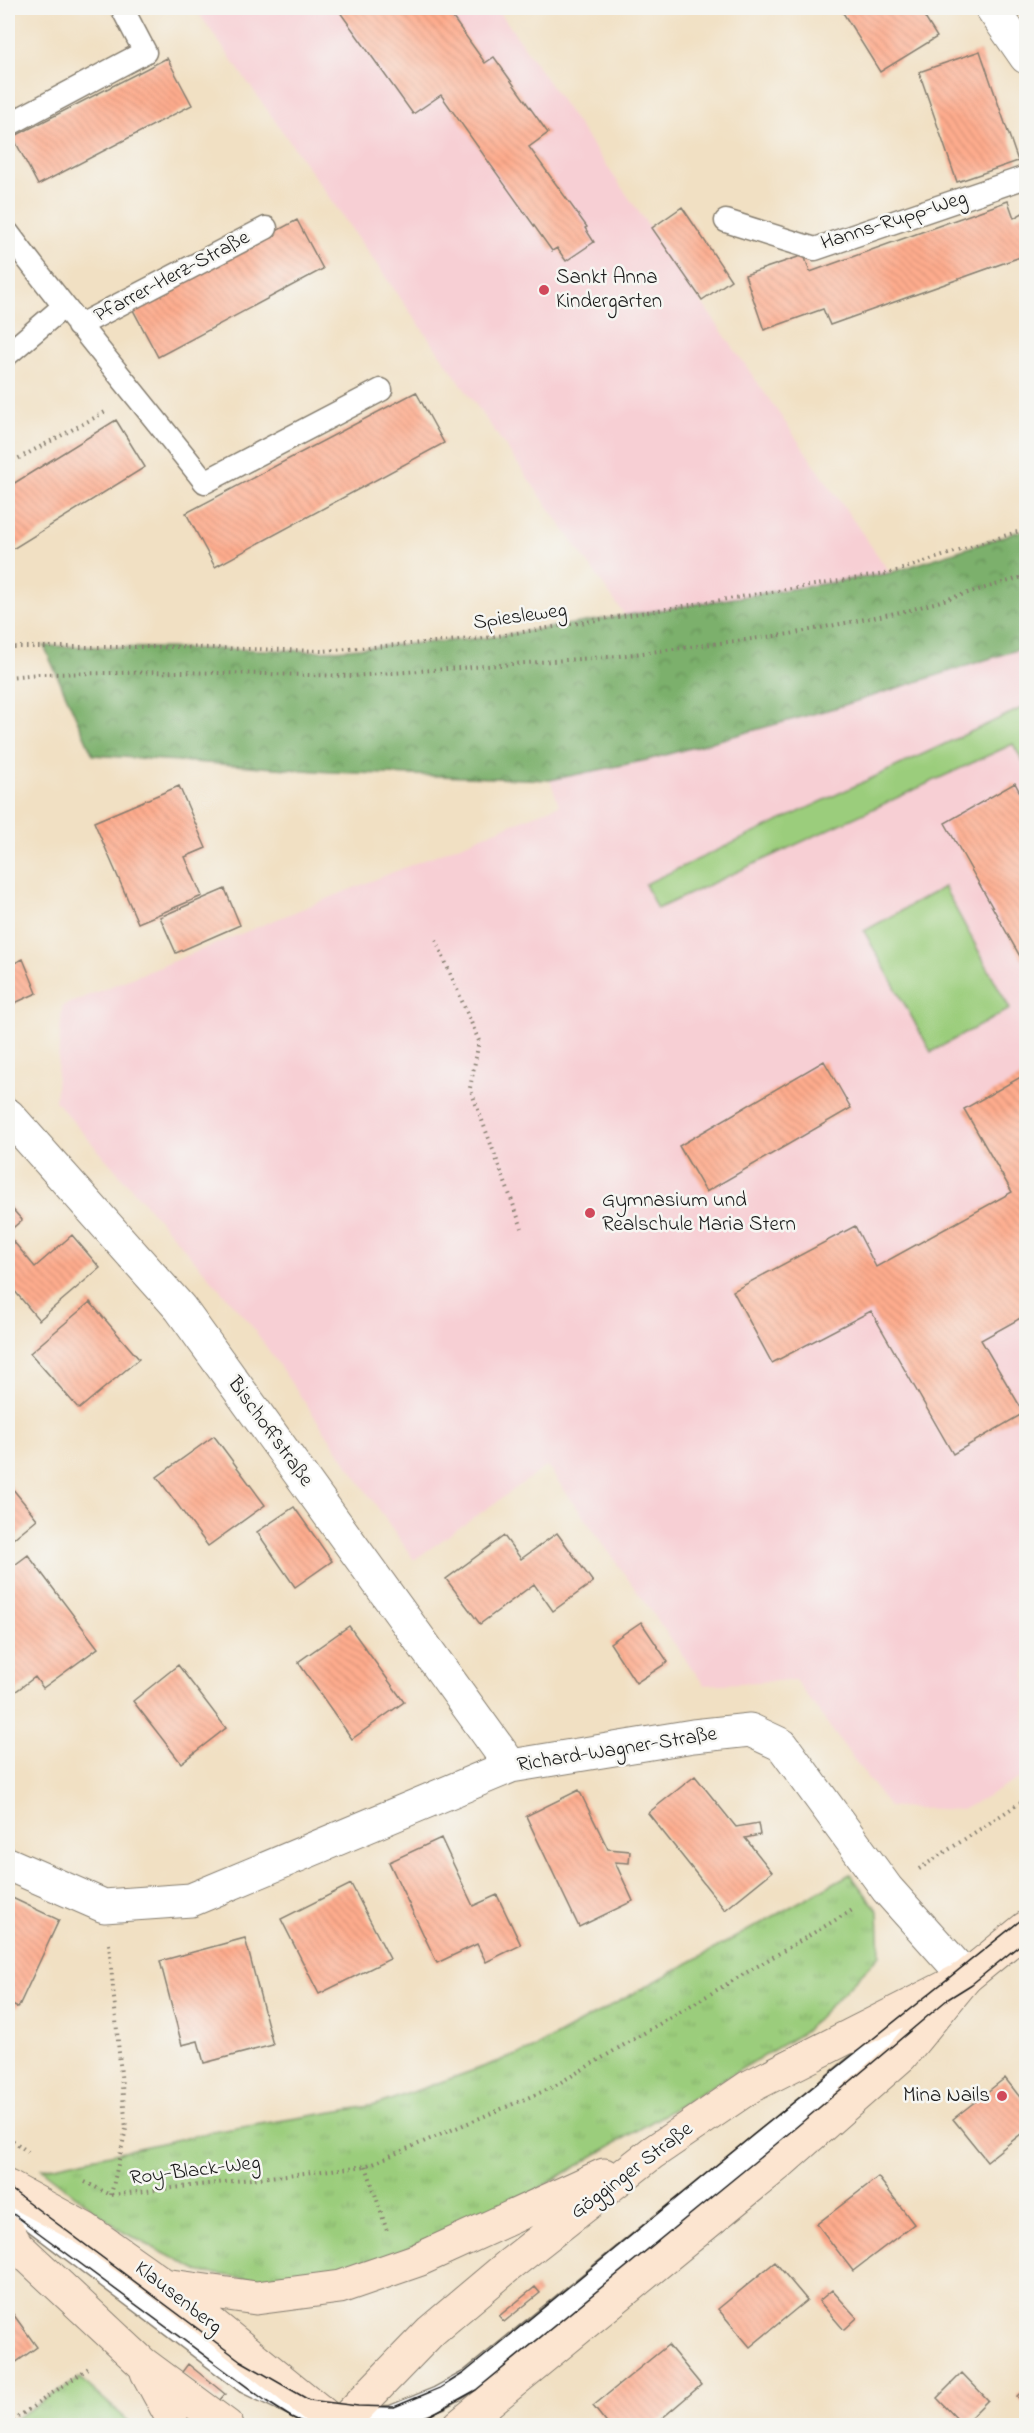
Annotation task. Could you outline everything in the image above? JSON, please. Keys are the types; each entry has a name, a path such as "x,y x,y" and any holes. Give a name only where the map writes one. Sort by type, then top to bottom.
{"main road":[{"name":"Gögginger Straße","path":"459,2426 782,2161 859,2094 901,2056 966,1977 1026,1928"},
{"name":"Gögginger Straße","path":"337,2421 431,2331 508,2266 652,2153 749,2087 966,1977"},
{"path":"164,2285 256,2298 340,2287 399,2267 652,2153"},
{"name":"Klausenberg","path":"8,2187 85,2229 164,2285 337,2421"},
{"path":"8,2232 17,2246 142,2363 227,2426"},
{"path":"142,2363 170,2414 172,2426"}],"street":[{"path":"992,8 1026,57"},
{"name":"Bischoffstraße","path":"8,1115 180,1308 511,1766"},
{"name":"Richard-Wagner-Straße","path":"8,1864 104,1906 191,1900 511,1766 693,1736 750,1730 782,1745 887,1889 966,1977"}],"lane":[{"path":"8,125 145,52 122,8"},
{"name":"Hanns-Rupp-Weg","path":"726,220 815,249 1026,177"},
{"name":"Pfarrer-Herz-Straße","path":"78,326 266,228"},
{"name":"Pfarrer-Herz-Straße","path":"8,233 63,308 205,482 381,390"},
{"name":"Pfarrer-Herz-Straße","path":"8,354 63,308"},
{"path":"8,2201 246,2382 299,2409 337,2421 392,2417 439,2398 470,2381 966,1977"}],"path":[{"path":"8,464 136,395"},
{"name":"Spiesleweg","path":"8,648 174,647 322,651 485,638 890,573 1026,529"},
{"path":"8,677 39,674 179,672 353,676 619,657 790,633 910,610 1026,576"},
{"path":"436,940 479,1041 470,1088 522,1228"},
{"name":"Roy-Black-Weg","path":"79,2180 111,2195 366,2166 551,2088 887,1889 1026,1799"},
{"path":"104,1906 126,2129 111,2195"},
{"path":"8,2137 36,2159"},
{"path":"366,2166 399,2267"},
{"path":"11,2424 96,2363"}],"shaded area":[{"name":"Sankt Anna Kindergarten","path":"195,8 497,8 890,573 626,617"},
{"name":"Gymnasium und Realschule Maria Stern","path":"1026,647 1026,1775 962,1810 889,1807 795,1680 704,1685 547,1466 414,1560 251,1325 55,1101 62,1006 559,805 550,780 647,760 838,707"}],"green space":[{"path":"1026,529 1026,647 838,707 647,760 550,780 331,772 93,755 44,646 322,651 485,638 890,573"},
{"path":"1026,706 1026,767 1013,744 657,909 645,884"},
{"path":"944,887 1010,1009 931,1052 864,931"},
{"path":"850,1874 878,1911 880,1955 804,2032 504,2209 381,2259 303,2276 254,2279 200,2272 123,2232 41,2169 212,2132 376,2105 531,2050"},
{"path":"80,2378 133,2425 8,2425 11,2421"}],"building":[{"path":"337,8 446,8 485,63 494,57 548,133 529,147 587,227 585,228 594,242 566,261 557,248 552,251 441,95 413,114"},
{"path":"840,8 919,8 937,37 880,72"},
{"path":"980,51 1018,161 957,182 919,72"},
{"path":"167,58 192,105 38,185 13,137"},
{"path":"1008,201 1014,218 1026,211 1026,255 830,325 823,309 764,330 745,275 804,255 810,272"},
{"path":"682,207 731,280 702,300 652,228"},
{"path":"297,220 323,269 158,357 132,308"},
{"path":"416,392 444,443 215,567 186,513"},
{"path":"116,420 145,467 8,552 8,487"},
{"path":"1015,783 1026,804 1026,967 945,823"},
{"path":"179,786 206,848 185,857 202,896 138,923 94,822"},
{"path":"225,889 240,925 176,953 160,917"},
{"path":"23,959 37,993 8,1006 8,966"},
{"path":"824,1061 851,1108 706,1192 679,1146"},
{"path":"1026,1074 1026,1315 981,1340 1024,1413 953,1454 871,1311 772,1363 733,1291 855,1226 876,1267 1012,1192 964,1109"},
{"path":"8,1204 22,1220 8,1232"},
{"path":"8,1235 35,1267 72,1235 100,1268 39,1320 13,1289 8,1294"},
{"path":"90,1302 139,1359 79,1409 30,1353"},
{"path":"214,1436 265,1505 208,1546 157,1477"},
{"path":"8,1483 37,1519 8,1543"},
{"path":"294,1507 332,1561 295,1587 257,1532"},
{"path":"557,1533 593,1582 553,1611 534,1584 480,1624 446,1579 504,1536 521,1559"},
{"path":"28,1555 98,1648 43,1688 35,1677 8,1697 8,1570"},
{"path":"641,1622 668,1662 636,1683 610,1643"},
{"path":"349,1626 404,1702 352,1739 298,1662"},
{"path":"178,1665 226,1728 181,1763 133,1701"},
{"path":"695,1776 736,1827 758,1823 760,1835 745,1838 772,1872 725,1910 648,1813"},
{"path":"579,1790 608,1849 630,1851 629,1863 615,1862 633,1901 579,1927 526,1816"},
{"path":"441,1838 473,1906 497,1895 521,1945 486,1962 477,1944 437,1963 389,1862"},
{"path":"351,1884 390,1959 319,1994 281,1919"},
{"path":"8,1896 59,1920 18,2008 8,2003"},
{"path":"245,1938 273,2045 204,2063 198,2041 182,2045 160,1961"},
{"path":"1005,2078 1026,2105 1026,2130 987,2161 953,2119"},
{"path":"878,2177 914,2224 853,2271 817,2224"},
{"path":"775,2262 807,2300 750,2347 718,2309"},
{"path":"535,2287 540,2293 504,2322 499,2316"},
{"path":"832,2290 857,2318 844,2330 819,2301"},
{"path":"8,2307 37,2347 8,2368"},
{"path":"668,2345 701,2385 653,2426 609,2426 593,2406"},
{"path":"188,2364 225,2394 219,2401 182,2372"},
{"path":"962,2373 988,2400 963,2425 937,2398"},
{"path":"1026,2388 1026,2407 1017,2396"}],"tram line":[{"path":"8,2187 241,2361 309,2400 358,2406 394,2407 440,2388 464,2373 753,2135 1026,1916"},
{"path":"402,2426 427,2417 476,2390 769,2150 948,1999 972,1984 1026,1940"},
{"path":"8,2210 266,2401 310,2426"}],"place":[{"name":"Sankt Anna Kindergarten","path":"544,290"},
{"name":"Gymnasium und Realschule Maria Stern","path":"590,1213"},
{"name":"Mina Nails","path":"1002,2096"}]}
